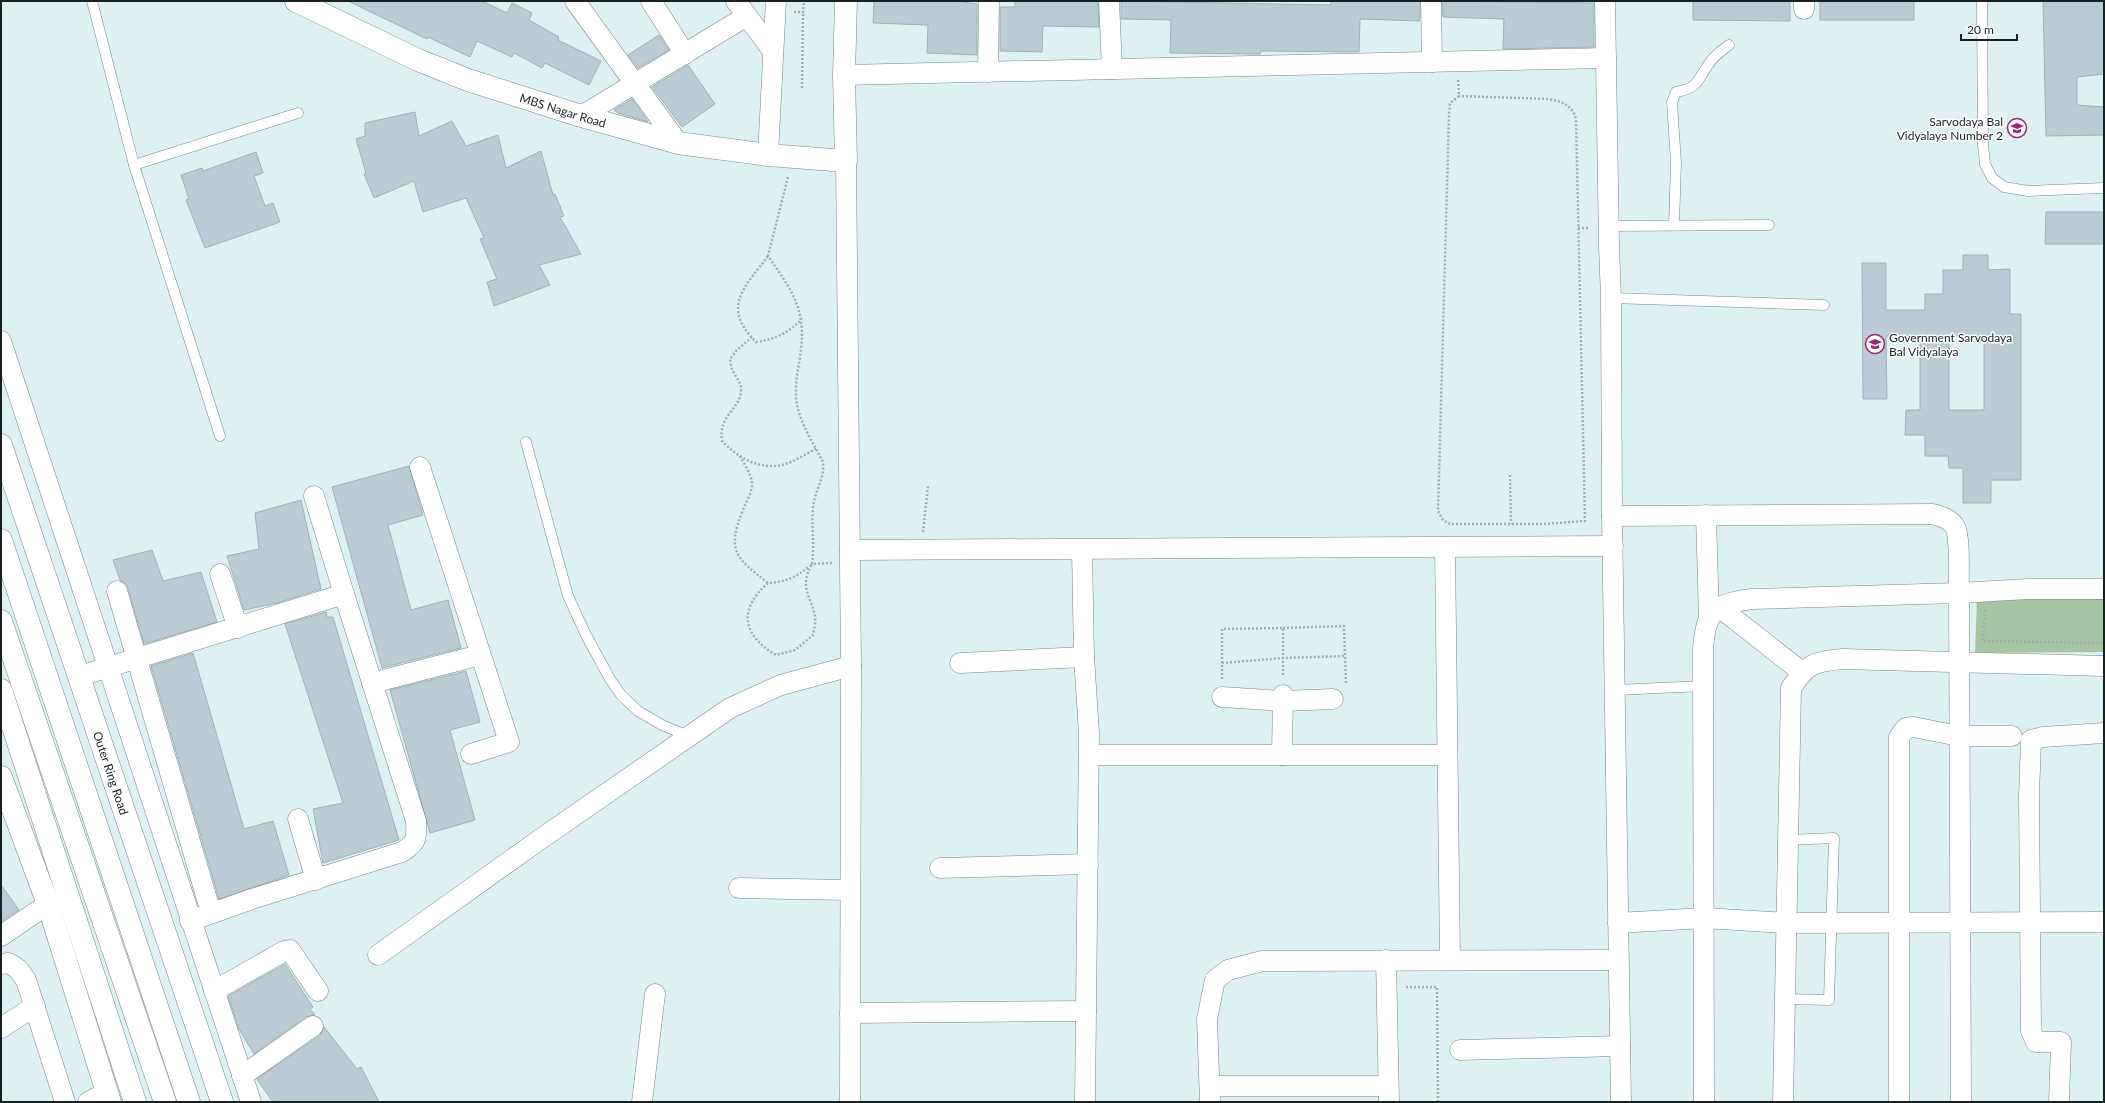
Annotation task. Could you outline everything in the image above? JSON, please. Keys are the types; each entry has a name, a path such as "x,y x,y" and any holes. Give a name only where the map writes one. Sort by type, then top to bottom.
{"street":[{"name":"MBS Nagar Road","path":"296,1 418,60 468,80 581,116 678,143 768,155 846,161"},
{"path":"575,1 678,143"},
{"path":"651,1 684,54"},
{"path":"768,155 772,50 776,1"},
{"path":"846,1 844,75 851,666 850,1102"},
{"path":"988,72 989,1"},
{"path":"1109,1 1112,69"},
{"path":"1431,1 1432,62"},
{"path":"1605,1 1608,226 1611,298 1612,516 1621,1102"},
{"path":"581,116 684,54 742,9 772,50"},
{"path":"844,75 1606,58"},
{"path":"1,341 190,921 251,1102"},
{"name":"Outer Ring Road","path":"1,445 80,676 222,1102"},
{"path":"420,467 509,742 471,754"},
{"path":"190,921 402,852 413,845 417,834 416,821 314,496"},
{"path":"1612,516 1933,514 1946,518 1954,525 1957,536 1959,593 1961,1102"},
{"path":"1706,515 1714,613"},
{"path":"1,540 189,1102"},
{"path":"850,556 920,550 1613,546"},
{"path":"1445,548 1450,960"},
{"path":"1082,550 1084,658 1089,755 1085,1102"},
{"path":"220,574 238,628"},
{"path":"1704,1102 1704,629 1714,613 1732,602 1752,599 1959,593 2028,589 2104,589"},
{"path":"117,591 211,913"},
{"path":"80,676 107,667 136,660 344,594"},
{"path":"1714,613 1802,672"},
{"path":"1,621 165,1102"},
{"path":"372,683 480,654"},
{"path":"960,663 1084,658"},
{"path":"1783,1102 1791,688 1802,672 1816,662 1842,659 2104,666"},
{"path":"378,955 688,736 730,708 782,685 851,666"},
{"path":"1222,689 1283,698 1340,695"},
{"path":"1,690 135,1102"},
{"path":"1282,749 1283,698"},
{"path":"1899,1102 1899,737 1906,728 1913,727 1959,736 2012,736"},
{"path":"2059,1102 2061,1042 2036,1042 2031,1031 2029,796 2031,740 2043,737 2104,733"},
{"path":"1216,744 1282,749 1447,755"},
{"path":"1089,755 1344,746"},
{"path":"1,777 48,904 108,1097 88,1102"},
{"path":"298,819 316,880"},
{"path":"940,868 1088,864"},
{"path":"739,888 850,890"},
{"path":"1,936 48,904"},
{"path":"1618,923 1704,918 1786,923 2104,922"},
{"path":"214,991 284,951 290,950 318,990"},
{"path":"1386,960 1388,1094 1210,1094 1207,1019 1215,980 1228,970 1262,961 1386,960 1618,960"},
{"path":"1,964 9,963 18,969 26,980 65,1102"},
{"path":"642,1102 655,994"},
{"path":"1,1028 35,1006"},
{"path":"850,1013 1086,1011"},
{"path":"242,1076 313,1026"},
{"path":"1460,1050 1620,1046"}],"lane":[{"path":"92,1 134,165 220,436"},
{"path":"1982,1 1983,145 1985,164 1992,178 2004,187 2028,191 2104,188"},
{"path":"1674,225 1676,163 1672,102 1676,92 1687,90 1700,81 1708,65 1716,54 1728,45"},
{"path":"134,165 298,113"},
{"path":"1608,226 1769,226"},
{"path":"1611,298 1824,305"},
{"path":"526,442 568,596 606,673 622,695 638,711 662,725 688,736"},
{"path":"1615,690 1703,686"},
{"path":"1785,999 1829,1000 1834,838 1788,840"}],"path":[{"path":"802,88 803,12"},
{"path":"1457,61 1459,96"},
{"path":"1459,96 1549,99 1562,101 1569,106 1576,119 1585,521 1511,524 1450,524 1443,520 1438,511 1449,115 1450,103 1459,96"},
{"path":"794,156 768,256 743,288 737,300 739,321 756,342 771,340 790,331 802,319"},
{"path":"768,256 796,299 802,319 802,347 796,394 798,409 823,462 824,472 813,507 814,546 812,564 806,576 807,593 816,618 813,635 795,650 776,655 755,639 747,626 748,612 757,593 768,583 781,582 796,577 812,564 850,556"},
{"path":"752,337 736,351 730,359 732,370 742,389 740,396 722,423 720,431 722,441 740,456 754,463 771,466 784,464 816,449"},
{"path":"740,456 753,483 752,491 734,531 735,549 743,564 768,583"},
{"path":"1510,475 1511,524"},
{"path":"920,550 928,486"},
{"path":"1986,592 1983,641 2104,643"},
{"path":"1222,689 1222,629 1344,626 1345,656 1340,695"},
{"path":"1283,628 1283,698"},
{"path":"1222,663 1283,658 1345,656"},
{"path":"1404,987 1437,987 1438,1102"}],"green space":[{"path":"2104,597 2104,652 1975,653 1977,599"}],"building":[{"path":"348,1 482,1 507,13 512,3 532,13 529,20 559,37 558,40 601,61 589,85 545,63 542,68 514,53 512,57 477,41 470,57 428,37 427,39"},
{"path":"874,1 956,1 977,4 977,55 927,53 928,25 873,23"},
{"path":"1015,1 1098,1 1099,27 1043,26 1042,52 1000,51 1000,7 1015,7"},
{"path":"1121,1 1331,5 1331,1 1420,1 1420,17 1419,21 1360,19 1359,52 1261,51 1260,54 1170,53 1171,20 1121,19"},
{"path":"1442,1 1594,3 1594,47 1503,49 1504,19 1443,17"},
{"path":"1693,1 1790,1 1790,21 1693,20"},
{"path":"1820,1 1914,1 1914,20 1820,20"},
{"path":"2043,1 2104,1 2104,74 2077,77 2077,105 2104,107 2104,135 2046,136"},
{"path":"659,35 669,50 638,68 628,55"},
{"path":"688,65 715,104 682,127 652,87"},
{"path":"632,99 648,122 618,113 614,110"},
{"path":"415,112 419,136 452,121 466,146 498,135 506,168 541,151 553,195 555,194 564,216 560,217 581,254 539,265 550,285 494,306 487,282 497,279 480,239 484,238 466,198 423,212 414,181 374,198 364,174 366,173 356,139 365,136 365,123"},
{"path":"256,152 263,173 254,176 255,179 265,206 273,203 280,222 205,248 186,200 189,199 181,175 202,168 203,171"},
{"path":"2046,212 2104,212 2104,244 2045,244"},
{"path":"1963,255 1988,255 1988,270 2010,269 2010,314 2021,314 2021,480 1991,480 1991,503 1963,503 1963,468 1949,468 1948,456 1925,456 1925,435 1905,435 1906,410 1920,410 1920,336 1886,336 1887,399 1863,399 1862,263 1886,263 1886,310 1925,310 1925,294 1943,294 1943,270 1963,270","holes":["1949,336 1984,336 1984,410 1949,410"]},
{"path":"409,466 423,515 388,525 411,610 448,600 461,648 382,668 332,487"},
{"path":"301,500 321,589 277,603 244,610 227,556 259,549 255,513"},
{"path":"152,550 163,581 201,572 217,622 144,644 128,588 125,583 120,580 113,560"},
{"path":"326,612 327,617 333,617 399,840 323,863 313,809 343,803 285,624"},
{"path":"193,653 244,829 273,821 289,875 219,899 151,666"},
{"path":"466,671 480,722 450,730 475,820 430,833 390,690"},
{"path":"1,885 19,910 1,922"},
{"path":"285,964 313,1007 310,1009 315,1015 306,1017 254,1054 239,1029 228,996"},
{"path":"324,1027 357,1069 361,1067 379,1102 273,1102 257,1079 320,1035"}],"place":[{"name":"Sarvodaya Bal Vidyalaya Number 2","path":"2017,128"},
{"name":"Government Sarvodaya Bal Vidyalaya","path":"1875,344"}]}
